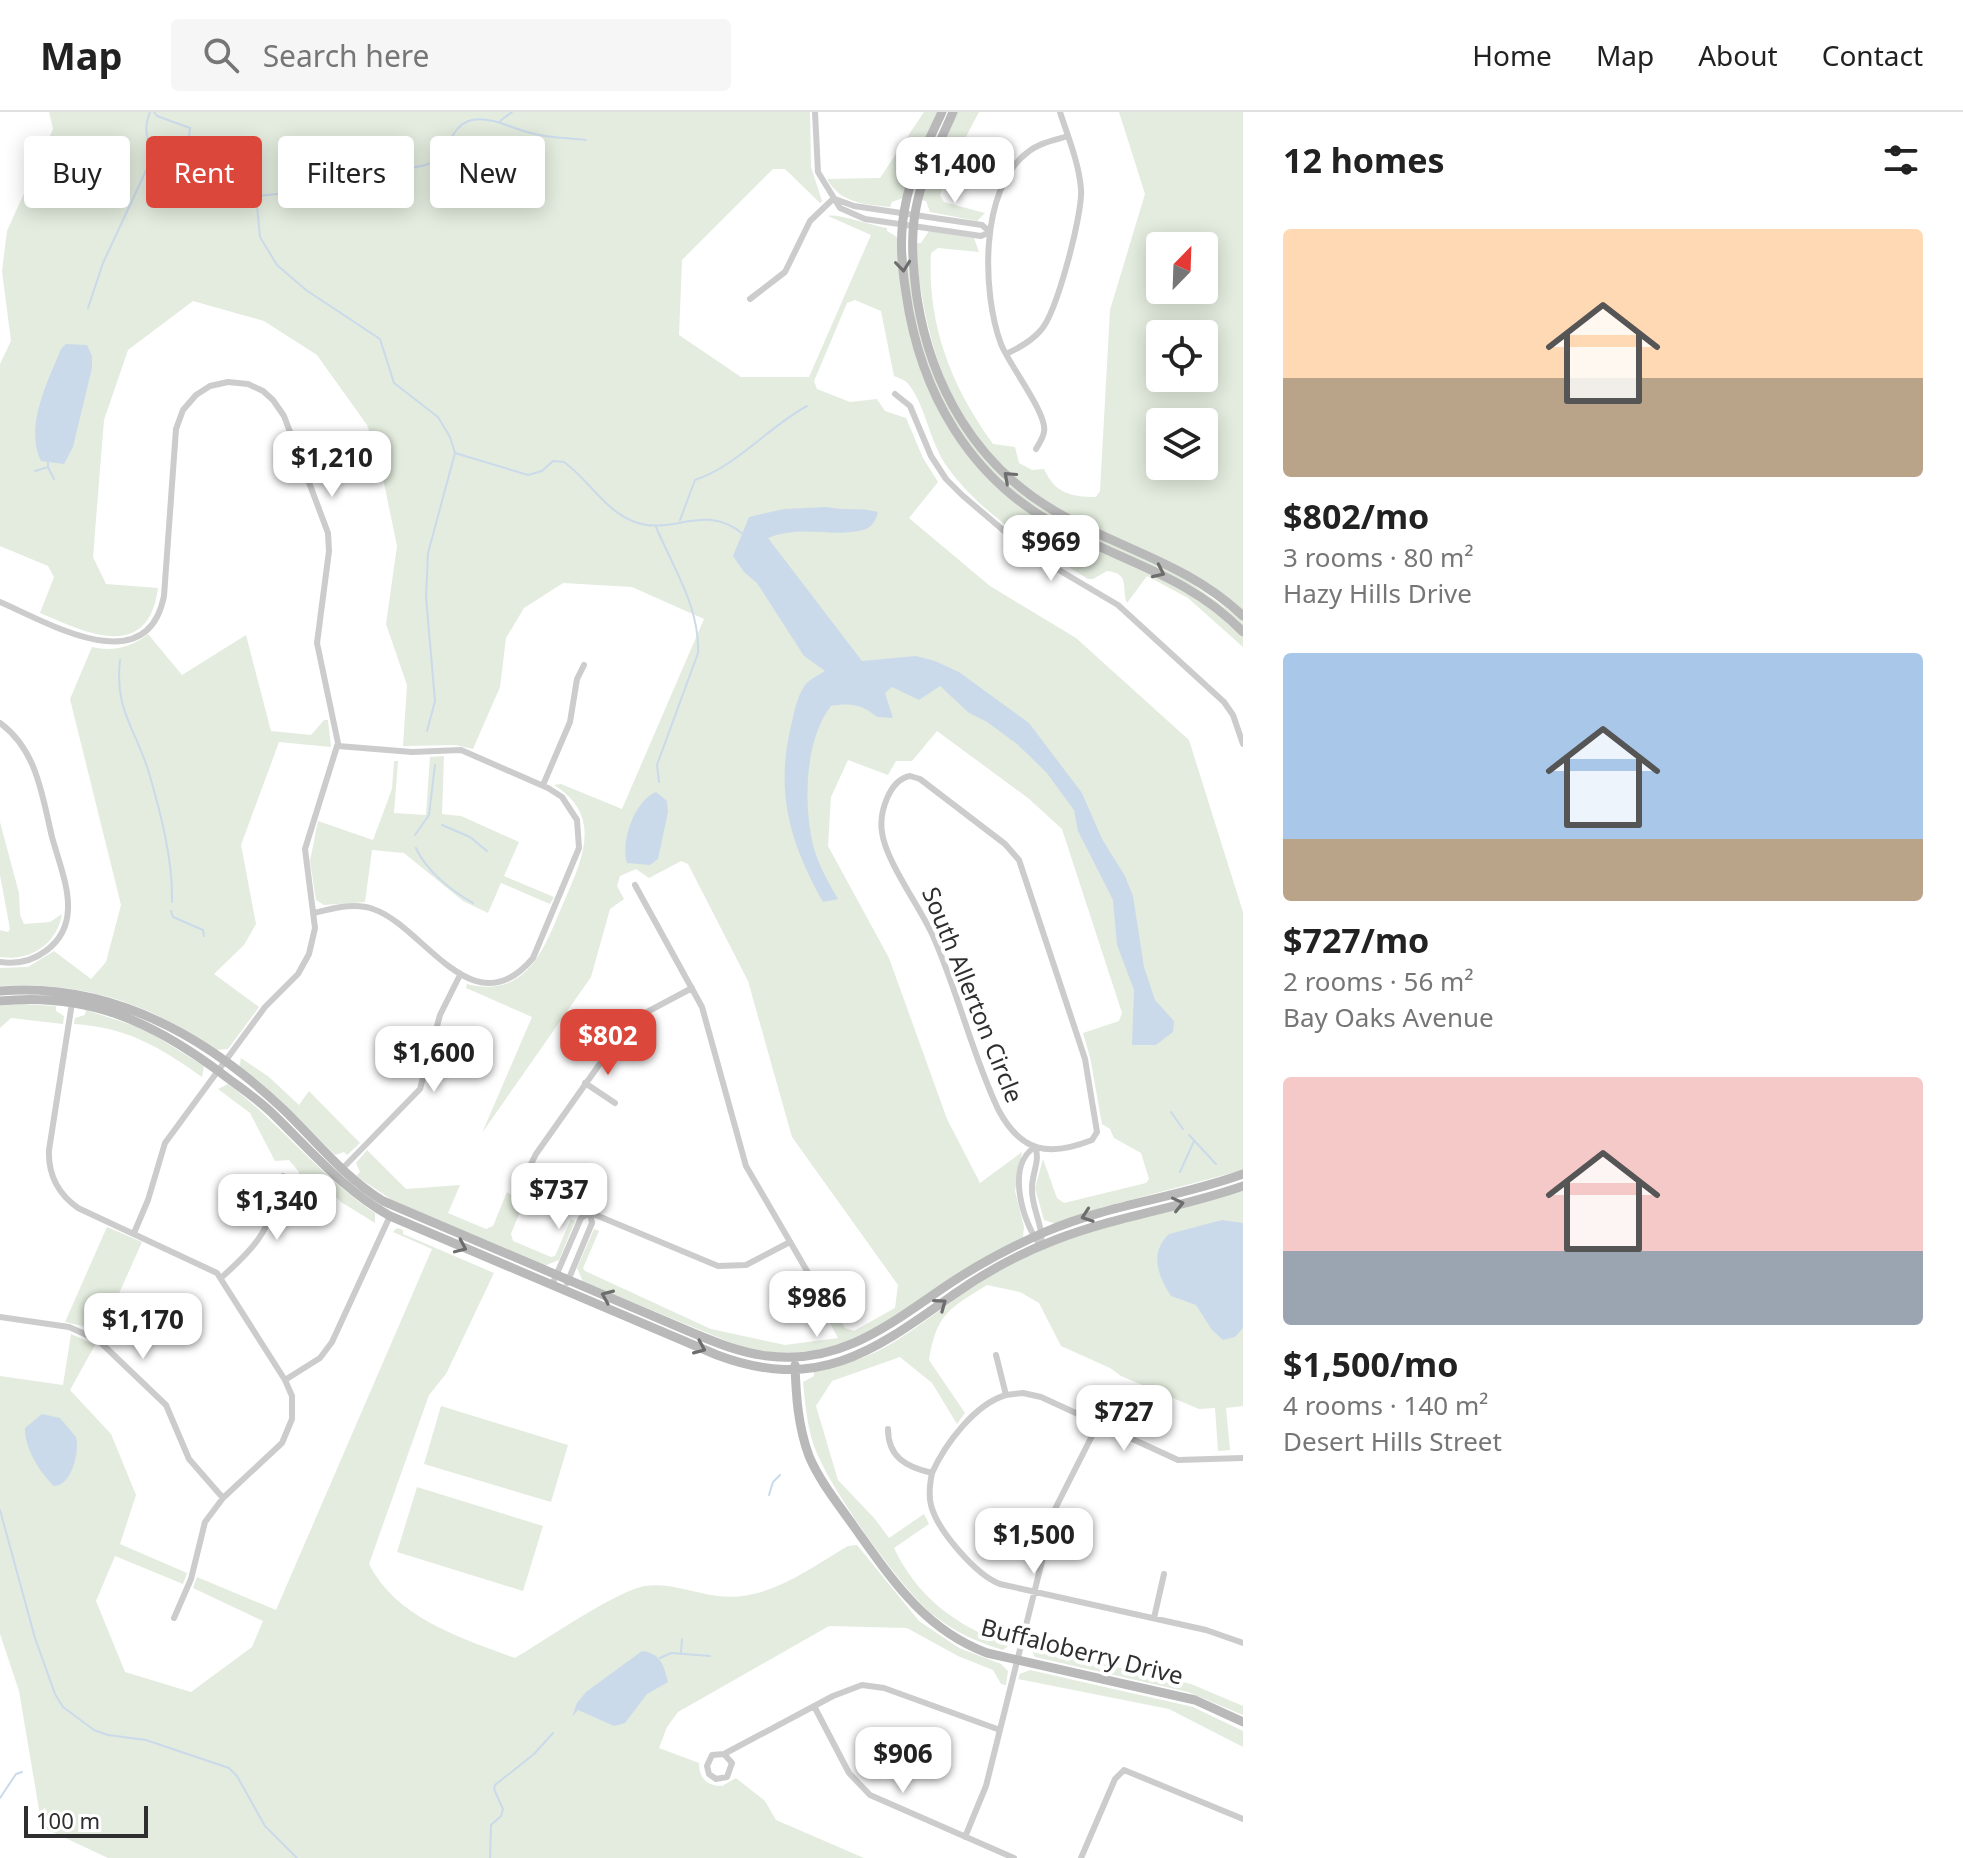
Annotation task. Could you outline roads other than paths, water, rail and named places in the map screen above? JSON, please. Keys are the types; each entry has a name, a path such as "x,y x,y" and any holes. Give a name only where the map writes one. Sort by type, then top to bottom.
{"street":[{"path":"815,112 817,167 833,199 903,218 982,225 990,232"},
{"path":"942,112 911,182 903,218 902,265 918,356 939,406 975,459 999,484 1042,517 1180,582 1210,602 1243,632"},
{"path":"953,112 923,184 914,219 914,269 929,352 951,405 983,451 1012,481 1053,510 1183,571 1243,616"},
{"path":"1006,354 1030,340 1046,323 1078,223 1081,186 1060,112"},
{"path":"1036,449 1044,434 1042,418 1006,354 990,301 987,271 990,232 1004,186 1018,160 1035,147 1068,136"},
{"path":"750,299 785,272 810,221 833,199"},
{"path":"914,219 981,236 990,232"},
{"path":"0,602 97,642 121,642 144,630 157,616 164,596 176,429 180,415 196,395 210,386 232,382 256,387 273,400 284,416 328,533 329,551 317,643 338,746 306,844 305,866 314,935 305,964 265,1007 165,1143 148,1200 134,1233"},
{"path":"895,394 912,410 929,452 953,487 1030,553 1118,605 1221,698 1231,712 1243,741"},
{"path":"1104,596 1109,586"},
{"path":"543,785 570,722 577,679 584,665"},
{"path":"0,723 22,744 35,768 68,899 64,929 44,953 21,962 0,962"},
{"path":"313,913 358,906 379,911 460,975 491,981 515,974 533,958 578,855 580,836 570,807 558,793 543,785 461,750 412,752 338,746"},
{"name":"South Allerton Circle","path":"904,777 920,779 1005,844 1021,865 1086,1063 1097,1132 1092,1140 1061,1149 1035,1147 1013,1133 998,1109 934,938 884,842 883,809 893,789 904,777"},
{"path":"635,885 704,1013 746,1166 814,1283"},
{"path":"342,1169 418,1092 440,1015 460,975"},
{"path":"692,988 629,1023 532,1159 524,1184 723,1267 751,1263 790,1242"},
{"path":"0,991 61,991 120,1003 176,1028 264,1106 345,1186 390,1216 728,1359 760,1367 795,1369 841,1362 881,1345 1039,1239 1243,1186"},
{"path":"0,1001 33,999 72,1003 114,1012 151,1027 222,1067 277,1104 342,1169 389,1204 731,1348 764,1356 795,1357 828,1353 869,1339 971,1270 1099,1212 1243,1174"},
{"path":"72,1003 49,1150 51,1175 60,1192 75,1206 204,1264 222,1277 285,1380 293,1409 287,1435 277,1449 223,1498 203,1526 191,1579 174,1618"},
{"path":"585,1083 615,1103"},
{"path":"1035,1147 1039,1155 1032,1179 1033,1203 1039,1239 1022,1211 1019,1183 1028,1151 1035,1147"},
{"path":"222,1277 256,1245 265,1232 283,1176"},
{"path":"552,1285 581,1218 590,1213"},
{"path":"563,1290 592,1223 590,1213"},
{"path":"285,1380 320,1358 332,1342 390,1216"},
{"path":"0,1317 69,1327 98,1340 166,1405 189,1459 223,1498"},
{"path":"996,1355 1006,1395"},
{"name":"Buffaloberry Drive","path":"795,1357 798,1413 811,1459 825,1487 915,1607 944,1631 980,1650 1195,1700 1243,1722"},
{"path":"1243,1458 1178,1460 1036,1395 1006,1395 980,1409 940,1458 932,1473 929,1491 932,1509 973,1567 992,1581 1206,1630 1243,1643"},
{"path":"965,1837 986,1786 1057,1503 1098,1424"},
{"path":"888,1429 888,1445 894,1455 906,1464 932,1473"},
{"path":"1154,1618 1164,1574"},
{"path":"724,1754 732,1763 732,1771 727,1777 716,1779 707,1770 707,1762 712,1755 724,1754 849,1688 871,1685 1000,1730"},
{"path":"814,1706 846,1768 864,1791 884,1803 1014,1858"},
{"path":"1081,1858 1121,1768 1243,1819"}],"water":[{"path":"66,344 87,345 92,356 92,368 73,447 64,464 41,461 35,434 44,390"},
{"path":"827,507 878,512 873,523 863,530 793,532 768,538 862,661 916,656 959,672 1029,723 1082,793 1102,839 1125,876 1133,896 1144,967 1155,1000 1174,1021 1173,1032 1156,1045 1132,1045 1134,990 1117,945 1113,900 1078,831 1074,810 1046,772 1017,744 969,713 940,686 919,700 892,687 885,693 893,718 877,717 861,707 844,705 831,706 823,719 812,751 808,803 815,852 838,899 823,902 794,838 785,796 785,773 786,750 800,694 807,683 825,671 804,656 757,583 744,572 733,556 749,517 784,509"},
{"path":"656,792 667,801 668,812 658,859 650,865 627,863 626,844 631,823 648,796"},
{"path":"1222,1220 1243,1223 1243,1328 1235,1337 1223,1340 1212,1330 1196,1305 1171,1296 1159,1273 1157,1257 1169,1234"},
{"path":"42,1414 60,1418 76,1437 73,1468 60,1485 54,1486 43,1474 27,1443 25,1428"},
{"path":"642,1651 658,1657 668,1682 647,1694 625,1723 614,1726 578,1710 572,1717 577,1703 586,1692"}],"waterway":[{"path":"88,308 103,263 151,160 146,128 150,112"},
{"path":"154,112 157,116 190,128 186,166 189,179 220,194 239,196 296,190 358,169 422,166 437,159 454,133 472,120 494,121 544,136 586,140"},
{"path":"500,121 512,112"},
{"path":"257,208 260,237 277,265 306,290 380,339 394,383 438,417 455,453 528,475 542,471 553,461 564,462 615,511 635,522 662,525 715,521 743,534"},
{"path":"680,520 695,480 739,456 807,406"},
{"path":"427,731 435,701 426,597 428,553 455,453"},
{"path":"35,471 48,467 48,461"},
{"path":"48,467 54,479"},
{"path":"656,527 690,604 698,653 657,765 659,782"},
{"path":"120,660 120,693 158,805 171,870 172,902"},
{"path":"415,835 429,815 435,765"},
{"path":"442,825 470,837 487,851"},
{"path":"416,848 440,880 473,903"},
{"path":"171,911 173,917 203,930 204,936"},
{"path":"1171,1112 1183,1129"},
{"path":"1189,1135 1216,1164"},
{"path":"1180,1172 1194,1141"},
{"path":"769,1495 773,1482 780,1475"},
{"path":"0,1510 35,1638 55,1694 63,1707 94,1730 146,1740 229,1768 237,1776 265,1826 297,1858"},
{"path":"681,1653 682,1639"},
{"path":"660,1658 671,1653 710,1656"},
{"path":"490,1858 491,1825 501,1816 503,1809 495,1785 534,1754 553,1733"},
{"path":"0,1798 16,1774 22,1772"}]}
